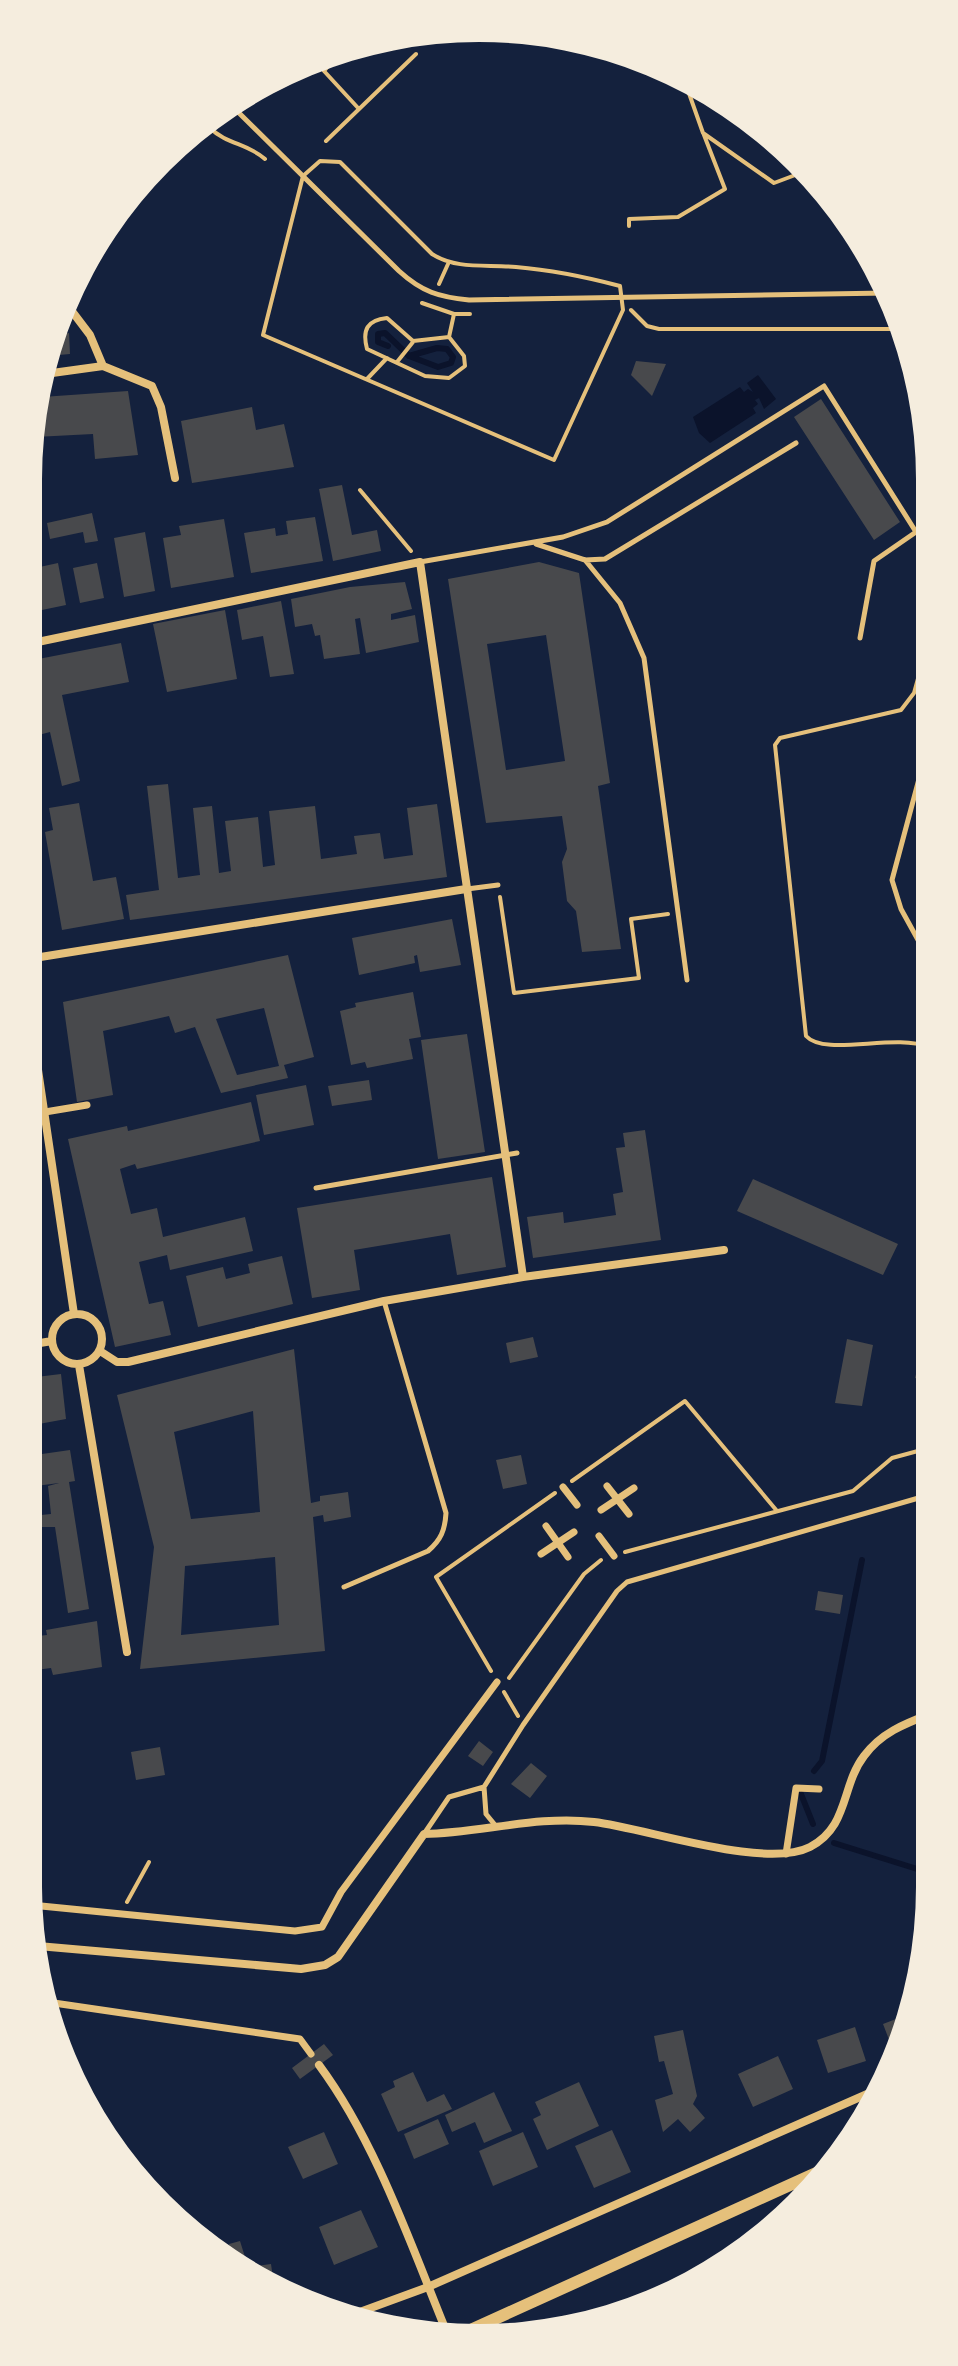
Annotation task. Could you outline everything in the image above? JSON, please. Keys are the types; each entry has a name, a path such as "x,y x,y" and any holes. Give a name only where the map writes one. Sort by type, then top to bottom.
{"street":[{"path":"74,314 90,335 103,366"},
{"path":"55,373 103,366 152,386 161,407 175,478"},
{"path":"42,641 420,562 523,1277"},
{"path":"42,957 466,889"},
{"path":"42,1093 74,1314"},
{"path":"45,1112 87,1105"},
{"path":"100,1351 117,1362 128,1362 384,1301 523,1277 724,1250"},
{"path":"74,1314 95,1322 102,1336 100,1351 87,1363 79,1365 58,1355 52,1341 56,1327 74,1314"},
{"path":"42,1343 52,1341"},
{"path":"79,1365 127,1652"},
{"path":"607,1486 629,1514"},
{"path":"563,1487 577,1505"},
{"path":"601,1510 634,1488"},
{"path":"546,1526 568,1557"},
{"path":"541,1554 574,1532"},
{"path":"599,1536 614,1556"},
{"path":"43,1906 295,1931 322,1927 341,1892 499,1685"},
{"path":"46,1947 301,1969 325,1965 338,1957 424,1834 577,1820 755,1853 786,1854 809,1848 840,1819 862,1758 894,1728 916,1719"},
{"path":"786,1854 796,1788 819,1789"},
{"path":"58,2004 300,2039 311,2054"},
{"path":"319,2065 342,2096 359,2130 443,2322"},
{"path":"367,2309 428,2287 862,2096"},
{"path":"484,2324 806,2177"},
{"path":"784,2187 798,2186"}],"lane":[{"path":"240,114 410,281 434,296 469,300 874,293"},
{"path":"420,562 535,543 607,522 824,386 916,532 874,561 860,638"},
{"path":"535,543 585,560 605,559 796,443"},
{"path":"585,560 620,603 644,658 687,980"},
{"path":"916,790 892,880 901,909 916,936"},
{"path":"466,889 498,885"},
{"path":"316,1188 517,1153"},
{"path":"344,1587 428,1551 438,1543 446,1527 446,1513 384,1301"},
{"path":"500,1827 486,1814 484,1787 540,1700 617,1591 627,1582 916,1499"},
{"path":"424,1834 449,1797 484,1787"}],"path":[{"path":"326,141 416,54"},
{"path":"325,70 359,109"},
{"path":"629,226 629,219 678,217 725,189 690,97"},
{"path":"703,133 774,183 793,176"},
{"path":"620,286 541,270 448,264 432,254 340,162 320,161 303,176 263,335 554,460 623,310 621,279"},
{"path":"434,296 448,264"},
{"path":"608,310 629,309 647,326 659,329 889,329"},
{"path":"449,337 454,314 485,314"},
{"path":"412,343 387,318 375,319 366,326 367,349 425,376 449,378 465,366 464,356 449,337"},
{"path":"398,361 412,343 449,337"},
{"path":"366,380 387,358"},
{"path":"360,490 420,562"},
{"path":"914,1041 820,1045 806,1036 775,745 780,738 901,710 916,686"},
{"path":"498,885 514,993 639,978 631,919 678,912"},
{"path":"499,1685 516,1712"},
{"path":"126,1905 149,1862"}],"water":[{"path":"758,375 776,399 764,409 759,398 755,400 758,404 753,408 756,413 710,443 699,433 693,417 740,387 744,392 748,389 753,392 747,383"}],"building":[{"path":"67,333 70,354 60,355 65,339"},
{"path":"636,361 666,364 652,396 631,375"},
{"path":"128,391 138,455 95,459 93,434 44,437 50,396"},
{"path":"821,399 900,522 874,540 794,417"},
{"path":"252,407 256,430 284,424 294,467 192,483 181,421"},
{"path":"342,485 352,535 377,530 381,551 333,561 319,489"},
{"path":"92,513 98,541 85,543 83,532 50,539 47,523"},
{"path":"315,517 323,561 251,573 244,533 275,528 276,536 288,534 286,521"},
{"path":"224,519 234,577 171,588 163,538 181,535 179,526"},
{"path":"145,532 155,591 124,597 114,538"},
{"path":"539,562 579,573 610,783 598,786 621,949 582,952 576,911 567,901 562,862 567,849 562,816 486,823 448,579","holes":["546,635 565,761 506,770 487,644"]},
{"path":"58,563 66,605 42,610 42,566"},
{"path":"97,563 104,598 80,603 73,568"},
{"path":"405,582 412,609 391,614 391,620 415,615 419,642 366,653 360,618 355,619 360,654 324,659 320,635 315,636 312,624 295,627 291,599 350,587"},
{"path":"281,601 294,674 270,677 263,636 242,640 237,610"},
{"path":"225,610 237,679 167,692 153,624"},
{"path":"121,643 129,682 62,695 80,781 62,786 50,732 42,734 42,658"},
{"path":"168,784 178,878 200,875 193,808 212,806 219,873 231,871 225,821 258,817 263,867 275,865 269,811 315,806 321,859 357,854 354,836 380,833 384,859 413,855 407,808 437,804 447,877 130,920 126,895 159,890 147,786"},
{"path":"79,803 93,881 116,877 124,919 62,930 45,832 53,830 49,808"},
{"path":"452,919 461,965 420,972 417,955 414,956 415,963 359,975 352,938"},
{"path":"288,955 314,1057 284,1065 288,1078 221,1093 195,1027 175,1033 169,1016 103,1031 113,1095 77,1102 63,1002","holes":["264,1008 279,1066 237,1075 216,1019"]},
{"path":"413,992 421,1037 409,1039 413,1059 367,1068 365,1062 351,1065 340,1011 356,1007 355,1003"},
{"path":"467,1034 485,1152 438,1159 421,1040"},
{"path":"369,1080 372,1100 332,1106 328,1086"},
{"path":"306,1085 314,1125 264,1135 256,1095"},
{"path":"251,1102 260,1141 137,1169 135,1164 120,1169 131,1214 157,1208 163,1237 245,1217 253,1251 170,1270 167,1255 139,1262 149,1304 163,1301 171,1335 115,1347 68,1139 127,1126 128,1131"},
{"path":"645,1130 661,1240 533,1258 527,1217 563,1212 564,1223 616,1215 613,1194 623,1192 616,1148 625,1147 623,1133"},
{"path":"492,1177 506,1267 457,1275 450,1234 354,1250 360,1290 312,1298 297,1208"},
{"path":"753,1179 898,1244 883,1275 737,1211"},
{"path":"282,1256 293,1304 198,1327 186,1276 223,1267 226,1279 250,1273 248,1264"},
{"path":"533,1337 538,1357 510,1363 506,1343"},
{"path":"847,1339 873,1345 862,1406 835,1403"},
{"path":"294,1349 311,1503 320,1501 320,1496 348,1492 351,1517 324,1522 323,1515 313,1517 325,1651 140,1669 154,1547 117,1395","holes":["253,1411 260,1512 191,1519 174,1432","275,1557 279,1625 181,1635 185,1566"]},
{"path":"61,1374 66,1419 42,1423 42,1376"},
{"path":"70,1450 75,1481 69,1482 89,1609 68,1613 55,1527 42,1527 42,1515 51,1514 48,1486 59,1483 42,1485 42,1454"},
{"path":"521,1455 527,1484 503,1489 496,1460"},
{"path":"818,1591 843,1595 840,1614 815,1610"},
{"path":"97,1621 102,1667 53,1675 51,1668 42,1669 42,1636 47,1635 46,1630"},
{"path":"479,1741 493,1752 483,1766 468,1756"},
{"path":"160,1747 165,1775 136,1780 131,1752"},
{"path":"531,1763 547,1776 530,1798 511,1784"},
{"path":"895,2019 889,2039 883,2024"},
{"path":"855,2027 866,2061 828,2073 817,2040"},
{"path":"683,2030 697,2096 693,2104 705,2118 690,2132 678,2119 663,2132 655,2100 673,2094 664,2061 659,2062 654,2036"},
{"path":"324,2044 333,2055 300,2079 292,2068"},
{"path":"778,2056 793,2089 753,2107 738,2074"},
{"path":"413,2072 427,2102 444,2094 452,2109 398,2132 381,2094 395,2087 393,2081"},
{"path":"579,2082 599,2126 547,2150 533,2119 541,2115 535,2102"},
{"path":"494,2092 512,2131 484,2143 475,2122 452,2132 445,2115"},
{"path":"438,2119 449,2144 414,2159 404,2134"},
{"path":"612,2130 631,2172 594,2188 575,2146"},
{"path":"324,2132 338,2164 303,2179 288,2147"},
{"path":"523,2132 538,2167 493,2186 479,2151"},
{"path":"361,2210 378,2247 334,2265 319,2227"},
{"path":"240,2241 244,2255 229,2245"}],"waterway":[{"path":"388,346 378,342 378,334 385,333 409,356 437,348 447,349 453,357 451,363 438,367 409,356"},
{"path":"814,1771 822,1761 862,1560"},
{"path":"799,1789 813,1824"},
{"path":"834,1843 916,1869"}]}
